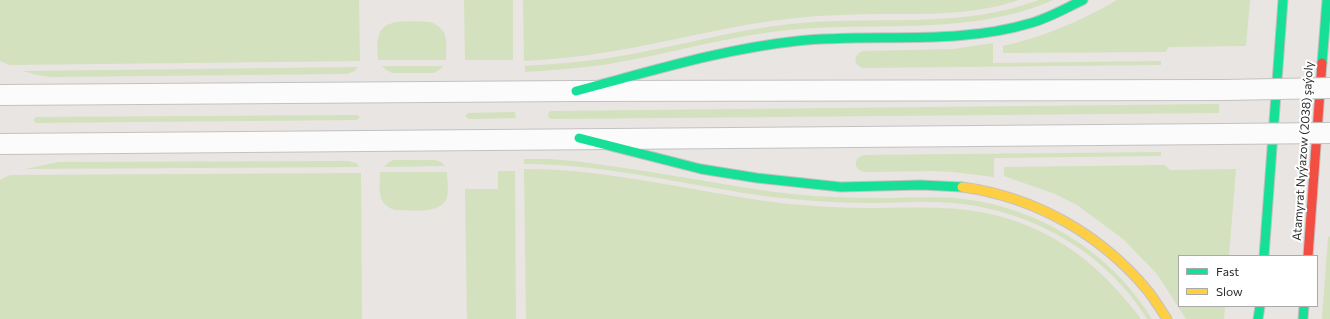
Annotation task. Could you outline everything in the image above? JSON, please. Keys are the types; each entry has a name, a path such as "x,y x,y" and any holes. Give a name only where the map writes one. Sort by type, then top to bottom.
{"main road":[{"path":"576,91 760,46 799,41 948,37 993,32 1025,25 1050,16 1083,0"},
{"path":"1264,255 1283,0"},
{"name":"Atamyrat Nyýazow (2038) şaýoly","path":"1308,255 1327,0"},
{"path":"579,138 712,171 757,178 834,187 950,186 1011,196 1037,206 1073,224 1097,240 1122,262 1158,304 1167,319"},
{"path":"1258,319 1260,307"},
{"path":"1303,319 1304,307"}],"street":[{"path":"0,95 576,91 1225,90 1330,88"},
{"path":"0,144 579,138 1330,133"}],"green space":[{"path":"0,0 359,0 360,61 10,65 0,61"},
{"path":"464,0 513,0 513,60 465,60"},
{"path":"523,0 1019,0 986,9 952,13 840,15 772,21 749,24 598,54 524,61"},
{"path":"1039,0 1053,0 1019,12 985,20 914,26 807,28 751,35 609,64 525,72 525,66 614,57 729,34 790,24 947,18 978,15 1009,9"},
{"path":"1117,0 1250,0 1246,46 1169,47 1165,52 1003,53 1003,46 1062,28"},
{"path":"409,21 430,22 441,28 446,37 446,60 378,60 378,38 382,29 387,25"},
{"path":"993,43 993,63 1161,61 1161,65 863,68 856,62 857,54 863,51 953,49"},
{"path":"382,66 443,66 434,73 392,73"},
{"path":"358,67 355,71 347,74 51,77 23,71"},
{"path":"1219,104 1219,113 552,119 549,118 548,115 549,112 552,111"},
{"path":"515,112 516,118 469,119 465,116 468,113"},
{"path":"357,115 360,117 357,120 36,123 33,120 36,117"},
{"path":"1161,152 1161,156 994,158 994,177 933,171 864,172 860,171 856,166 856,161 858,158 864,155"},
{"path":"524,159 574,161 791,194 852,198 926,197 963,199 992,204 1019,212 1046,224 1095,254 1136,295 1152,319 1147,319 1131,296 1112,275 1091,257 1068,241 1043,227 990,209 951,203 866,203 772,197 648,176 587,168 524,164"},
{"path":"393,160 435,160 441,162 445,166 384,167"},
{"path":"348,161 356,163 359,167 25,169 59,162"},
{"path":"1165,165 1170,170 1236,169 1229,255 1178,255 1178,307 1157,274 1123,239 1077,205 1055,194 1004,176 1004,167"},
{"path":"524,169 558,170 624,177 756,200 789,204 846,208 948,208 987,213 1028,226 1061,243 1076,253 1117,290 1141,319 526,319"},
{"path":"498,171 515,171 516,319 467,319 465,189 498,189"},
{"path":"380,172 447,172 447,197 444,203 439,207 432,209 417,211 395,210 385,204 380,195"},
{"path":"361,173 362,319 0,319 0,180 10,175"},
{"path":"1330,236 1330,319 1322,319 1328,238"},
{"path":"1178,307 1225,307 1224,319 1186,319"}],"traffic: fast":[{"path":"576,91 713,55 769,45 826,39 944,37 1002,30 1038,21 1083,0"},
{"path":"1264,255 1283,0"},
{"path":"1322,63 1327,0"},
{"path":"579,138 701,169 757,178 841,187 921,185 962,187"},
{"path":"1258,319 1260,307"},
{"path":"1303,319 1304,307"}],"traffic: slow":[{"path":"962,187 1015,199 1041,209 1065,221 1109,252 1130,271 1156,301 1167,319"}],"traffic: jam":[{"path":"1308,255 1322,63"}]}
